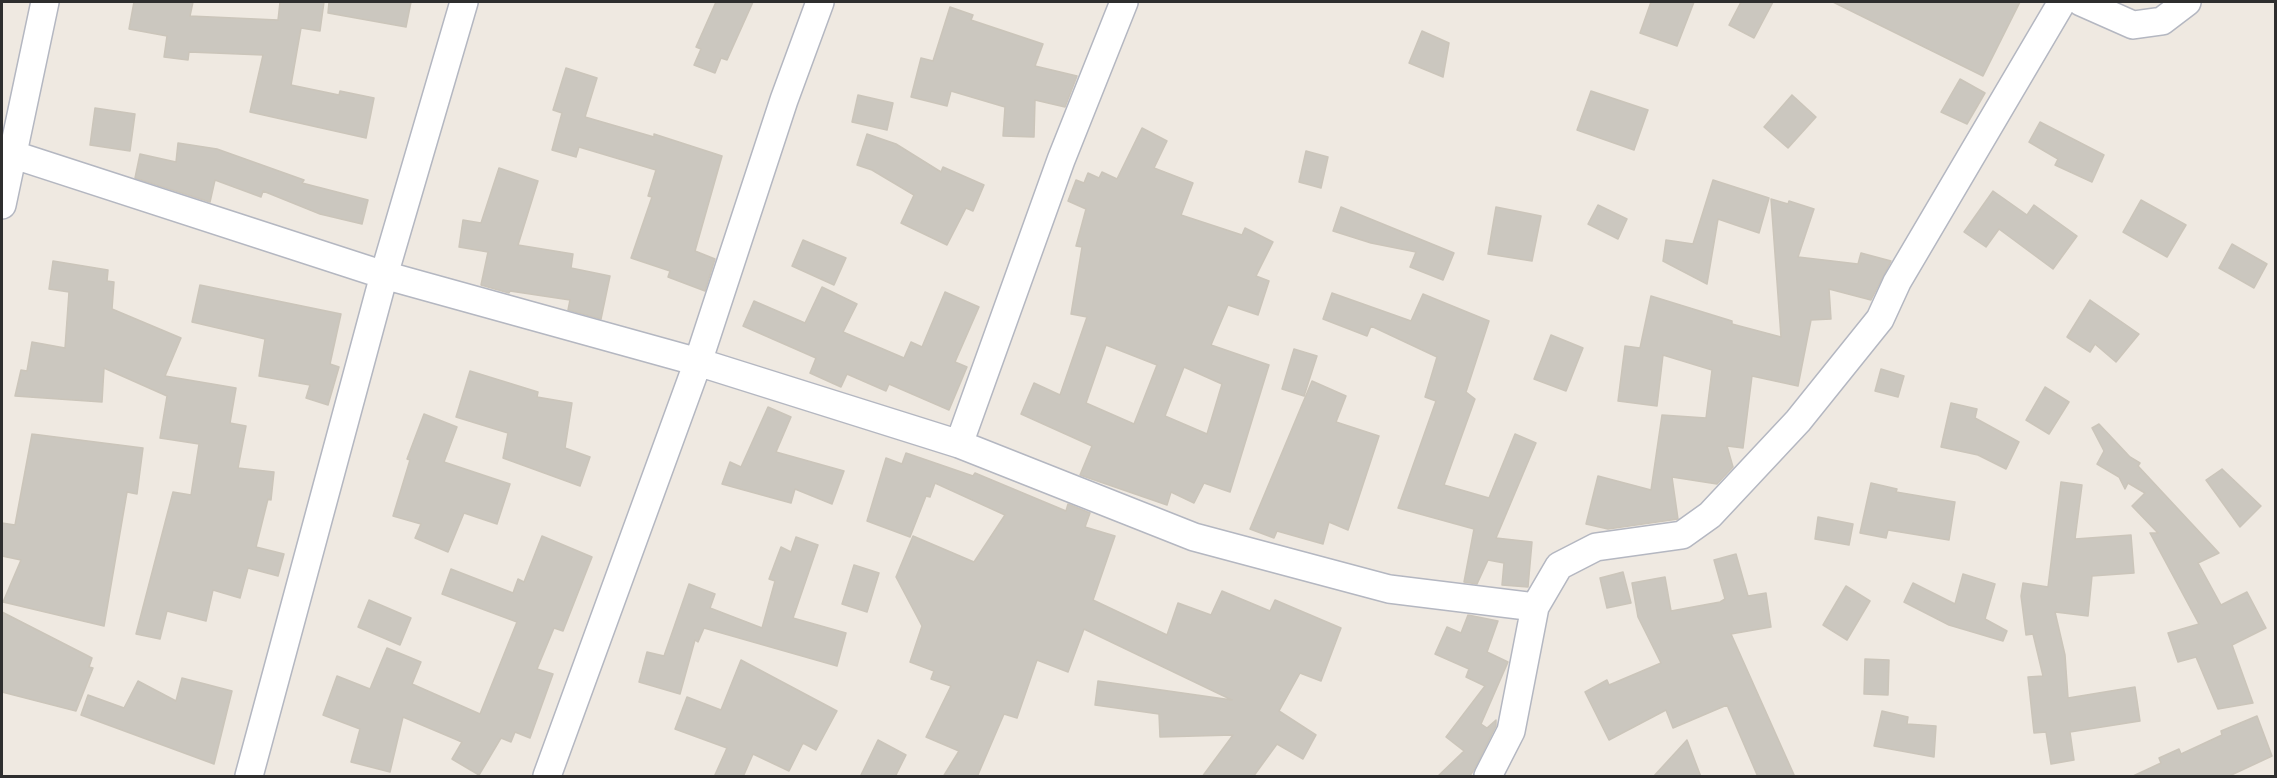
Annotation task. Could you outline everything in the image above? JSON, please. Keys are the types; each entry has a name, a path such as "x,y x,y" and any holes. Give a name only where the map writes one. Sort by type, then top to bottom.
{"street":[{"path":"2,205 6,152 45,2"},
{"path":"249,777 384,275 464,2"},
{"path":"547,777 698,362 784,100 820,2"},
{"path":"959,444 1061,160 1124,2"},
{"path":"1488,777 1511,730 1535,607 1559,566 1596,547 1682,535 1701,522 1798,421 1880,319 1897,282 2062,2"},
{"path":"2081,2 2133,25 2162,21 2187,2"},
{"path":"6,152 384,275 698,362 959,444 1194,537 1389,589 1535,607"}],"building":[{"path":"134,2 193,2 190,16 278,20 280,2 324,2 320,31 301,28 291,85 339,95 340,91 374,98 366,138 250,112 263,55 189,52 188,60 164,57 167,36 129,29"},
{"path":"329,2 411,2 406,27 328,13"},
{"path":"716,2 753,2 727,60 721,58 715,73 694,65 701,49 696,47"},
{"path":"1651,2 1694,2 1677,46 1640,33"},
{"path":"1741,2 1773,2 1754,38 1729,25"},
{"path":"1833,2 2020,2 1983,76"},
{"path":"950,7 973,15 971,20 1043,44 1035,66 1077,76 1065,107 1035,100 1034,137 1003,136 1005,107 951,91 947,106 911,97 921,58 933,61"},
{"path":"1422,31 1449,43 1443,77 1409,63"},
{"path":"566,68 597,78 585,117 654,137 654,134 722,156 695,251 715,259 705,291 668,277 670,271 631,258 652,197 648,196 656,170 579,147 576,157 552,150 562,113 553,110"},
{"path":"1960,79 1985,93 1967,124 1941,112"},
{"path":"1591,91 1648,110 1634,150 1577,130"},
{"path":"858,95 893,103 887,130 852,122"},
{"path":"1792,95 1816,117 1788,148 1764,127"},
{"path":"95,108 135,114 130,151 90,145"},
{"path":"2040,122 2104,155 2092,182 2055,165 2058,159 2029,142"},
{"path":"1142,128 1167,141 1154,168 1193,183 1181,215 1242,235 1245,228 1273,242 1256,276 1269,281 1258,315 1228,305 1211,345 1269,365 1230,492 1204,483 1194,503 1171,492 1167,505 1080,475 1092,446 1021,414 1034,383 1060,395 1087,317 1071,314 1082,247 1076,246 1086,209 1068,201 1076,180 1084,183 1088,173 1099,178 1102,172 1117,179","holes":["1106,345 1157,365 1134,424 1086,403","1184,367 1222,384 1207,434 1165,416"]},
{"path":"867,134 896,144 941,172 943,167 984,185 973,211 966,208 947,245 901,223 914,195 872,170 857,165"},
{"path":"178,143 217,149 304,180 302,183 368,200 362,224 320,214 263,191 261,197 215,180 210,202 135,178 140,154 176,162"},
{"path":"1306,151 1328,157 1321,188 1299,182"},
{"path":"499,168 538,181 518,245 573,254 571,268 610,276 601,319 568,310 570,300 510,291 509,293 481,285 488,252 459,247 463,220 481,223"},
{"path":"1713,180 1769,198 1759,233 1718,219 1707,284 1663,261 1666,240 1693,244"},
{"path":"1993,191 2027,215 2034,205 2077,236 2053,269 1999,229 1986,247 1964,232"},
{"path":"1771,199 1788,204 1789,201 1814,209 1798,257 1858,264 1861,253 1891,261 1871,300 1829,289 1831,319 1811,320 1798,386 1752,376 1743,448 1727,446 1733,467 1717,484 1672,477 1678,519 1608,529 1586,524 1598,476 1651,490 1662,415 1706,418 1712,370 1663,355 1657,406 1618,401 1625,346 1640,348 1651,296 1732,321 1732,324 1781,337"},
{"path":"2141,200 2186,225 2167,257 2123,232"},
{"path":"1598,205 1627,219 1618,239 1588,224"},
{"path":"1341,207 1454,253 1443,280 1410,267 1416,252 1371,243 1333,231"},
{"path":"1496,207 1541,216 1532,261 1488,254"},
{"path":"803,240 846,258 834,285 792,266"},
{"path":"2232,244 2267,264 2254,288 2219,268"},
{"path":"53,261 108,270 107,281 114,282 112,309 181,338 165,376 236,388 230,423 246,426 238,468 274,472 271,500 268,499 256,547 284,554 278,576 248,568 240,598 213,590 206,621 167,611 160,639 136,634 173,492 191,495 199,444 160,438 167,396 104,368 102,402 15,396 21,370 27,371 32,342 65,348 69,292 49,289"},
{"path":"200,285 341,314 330,364 339,367 328,405 306,398 310,385 259,376 265,339 192,322"},
{"path":"822,287 857,304 843,332 904,358 911,342 922,347 945,292 979,307 955,362 967,367 949,410 889,384 886,391 847,374 841,387 810,373 816,358 743,326 754,301 805,323"},
{"path":"1332,293 1411,321 1423,294 1489,321 1466,392 1475,399 1444,485 1489,498 1515,434 1536,443 1496,538 1532,542 1528,587 1502,585 1504,563 1488,560 1477,584 1464,582 1474,529 1398,508 1436,401 1425,397 1437,357 1371,326 1367,336 1323,319"},
{"path":"2090,300 2139,334 2116,362 2095,344 2090,352 2067,337"},
{"path":"1551,335 1583,348 1566,391 1534,379"},
{"path":"1294,349 1317,356 1304,396 1282,389"},
{"path":"1881,369 1904,376 1898,397 1875,391"},
{"path":"470,371 538,392 537,397 572,403 565,448 590,457 580,486 503,458 508,433 456,417"},
{"path":"1312,381 1346,396 1336,422 1379,436 1348,530 1329,522 1323,544 1277,531 1274,538 1250,529"},
{"path":"2045,387 2069,402 2049,434 2026,420"},
{"path":"1951,403 1977,409 1975,418 2019,442 2006,469 1978,455 1941,447"},
{"path":"768,407 791,417 776,452 844,471 832,504 795,489 791,503 722,484 730,462 741,467"},
{"path":"424,414 457,427 444,462 510,484 497,524 464,513 448,552 415,538 421,524 393,516 410,460 407,459"},
{"path":"2099,424 2130,457 2140,463 2138,466 2219,553 2198,563 2221,605 2247,592 2266,628 2232,645 2253,703 2218,709 2196,657 2178,662 2168,633 2199,624 2150,533 2158,533 2132,506 2145,493 2128,483 2125,489 2119,477 2097,464 2104,451 2092,428"},
{"path":"32,434 143,448 137,494 127,492 104,626 3,602 21,560 2,556 2,523 15,525"},
{"path":"906,453 973,476 975,473 1066,511 1068,504 1090,513 1085,527 1115,536 1093,600 1167,635 1178,603 1211,615 1222,591 1270,611 1275,600 1341,628 1321,681 1300,673 1279,711 1316,735 1303,759 1277,744 1253,777 1202,777 1233,735 1160,737 1159,714 1095,705 1098,681 1232,700 1084,629 1068,672 1037,660 1017,718 1004,714 977,777 943,777 959,751 926,737 951,686 931,679 934,671 910,662 922,626 896,577 913,536 974,562 1005,515 935,483 930,497 926,496 910,537 867,521 886,458 902,464"},
{"path":"2222,469 2261,506 2240,527 2206,480"},
{"path":"2061,482 2082,485 2075,539 2131,535 2134,573 2092,576 2088,616 2055,612 2065,655 2068,698 2135,687 2140,721 2070,732 2074,760 2051,764 2046,732 2034,733 2028,677 2043,676 2033,634 2026,635 2021,596 2023,583 2048,587"},
{"path":"1871,483 1897,489 1896,492 1955,502 1949,540 1888,530 1886,538 1860,533"},
{"path":"1818,517 1853,524 1849,545 1815,539"},
{"path":"542,536 592,557 563,631 554,628 537,669 553,674 530,738 515,732 511,742 501,738 479,775 452,759 462,742 403,717 390,772 351,762 360,729 323,715 337,676 370,689 387,648 421,662 412,684 480,714 517,622 442,594 451,569 513,593 518,579 524,582"},
{"path":"796,537 818,545 793,618 846,633 837,666 704,628 698,642 695,640 680,694 639,682 647,652 664,656 689,584 715,594 710,608 762,628 775,581 769,579 781,547 791,552"},
{"path":"1736,554 1748,596 1766,593 1771,627 1731,634 1795,777 1758,777 1727,705 1673,728 1666,710 1609,740 1585,692 1607,680 1609,685 1661,663 1638,617 1632,583 1665,577 1671,611 1720,602 1725,599 1714,560"},
{"path":"854,565 879,573 867,612 842,604"},
{"path":"1623,572 1631,603 1607,608 1600,578"},
{"path":"1963,574 1995,584 1985,619 2007,631 2003,641 1949,625 1904,602 1913,583 1955,604"},
{"path":"1846,586 1870,601 1847,640 1823,625"},
{"path":"369,600 411,618 400,645 358,627"},
{"path":"2,612 92,658 89,667 93,668 76,711 2,692"},
{"path":"1468,615 1498,621 1487,652 1508,662 1481,724 1487,728 1496,720 1496,726 1469,777 1437,777 1464,751 1446,737 1485,686 1466,677 1469,669 1435,654 1447,627 1461,633"},
{"path":"1865,659 1889,660 1888,695 1864,694"},
{"path":"741,660 837,711 816,750 803,743 789,771 753,754 743,777 714,777 727,748 675,729 687,697 721,710"},
{"path":"182,678 232,691 214,764 81,715 88,695 124,708 138,681 176,701"},
{"path":"1882,711 1908,717 1907,724 1936,726 1934,757 1874,746"},
{"path":"2257,716 2272,756 2227,777 2131,777 2161,763 2159,758 2179,749 2181,754 2222,735 2221,731"},
{"path":"878,740 906,755 895,777 860,777"},
{"path":"1687,740 1701,777 1653,777"}]}
